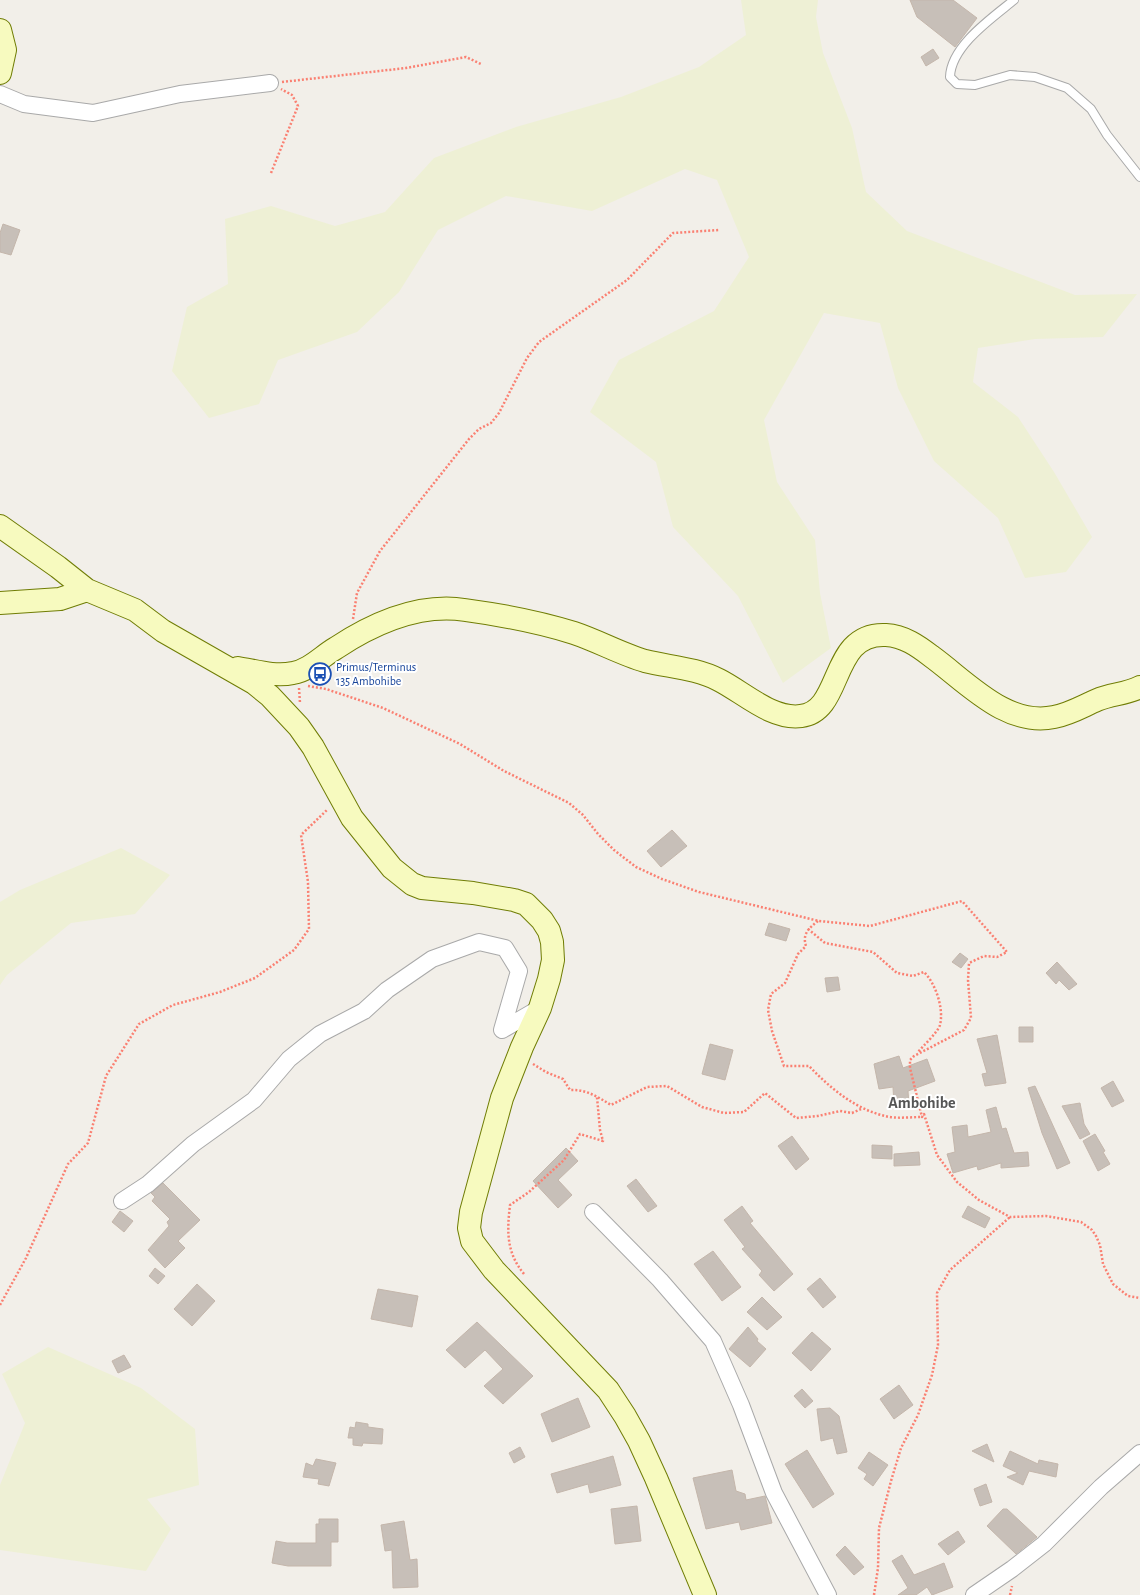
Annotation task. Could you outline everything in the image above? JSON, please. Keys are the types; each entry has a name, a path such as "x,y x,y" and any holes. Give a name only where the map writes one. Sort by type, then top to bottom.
{"street":[{"path":"0,30 5,50 0,73"},
{"path":"0,94 24,104 94,113 180,94 270,83"},
{"path":"0,526 58,567 87,590 130,608 163,630 227,666 254,683 270,696 299,727 313,747 352,818 392,868 412,884 422,888 473,893 514,900 526,904 535,911 549,930 552,942 553,960 540,1008 522,1047 502,1098 471,1212 469,1228 472,1240 494,1270 608,1390 639,1441 705,1595"},
{"path":"0,603 60,599 87,590"},
{"path":"227,666 276,675 290,674 302,677 334,648 384,622 408,614 434,609 447,609 496,614 575,633 643,660 714,677 734,687 773,711 798,716 815,711 822,703 841,663 857,643 866,637 884,634 907,639 996,705 1012,713 1035,719 1057,717 1109,695 1133,691 1140,687"},
{"path":"122,1201 148,1184 193,1144 254,1100 289,1059 320,1034 364,1011 387,990 432,959 479,942 505,948 519,970 502,1030 540,1008"},
{"path":"593,1212 660,1280 713,1341 741,1405 774,1493 828,1595"},
{"path":"974,1595 1012,1569 1044,1544 1101,1487 1140,1453"}],"lane":[{"path":"1014,0 982,26 958,53 951,68 950,77 957,84 975,85 1010,75 1035,77 1067,88 1090,109 1107,135 1140,177"}],"path":[{"path":"270,83 406,68 466,57 481,64"},
{"path":"270,83 292,95 298,106 271,173"},
{"path":"352,623 357,593 380,551 468,439 479,429 491,423 499,413 527,358 539,342 627,280 673,233 719,230"},
{"path":"301,707 302,677 326,689 383,708 460,744 504,771 570,803 583,815 598,834 614,850 636,867 662,879 699,892 819,921 870,926 962,901 1007,952 997,957 984,956 969,963 968,980 971,1018 964,1030 916,1054"},
{"path":"0,1305 26,1258 68,1164 88,1143 106,1076 139,1024 173,1005 220,992 255,978 294,950 309,929 308,882 301,835 340,798"},
{"path":"819,921 808,929 805,937 806,946 798,954 785,983 771,994 768,1010 772,1031 784,1066 810,1066 821,1079 861,1109 886,1116 922,1117 924,1114 937,1155 957,1182 979,1200 1010,1216 1046,1216 1081,1222 1092,1230 1096,1236 1100,1245 1103,1264 1113,1284 1128,1296 1140,1298"},
{"path":"808,929 826,943 873,952 897,973 913,976 924,972 929,977 940,1009 940,1026 910,1060 910,1068 922,1117"},
{"path":"522,1047 534,1066 563,1079 570,1090 579,1089 611,1105 648,1087 667,1086 702,1107 724,1113 744,1112 765,1093 796,1118 818,1116 840,1111 852,1113 861,1109"},
{"path":"528,1279 514,1262 507,1229 510,1205 529,1192 564,1160 580,1134 603,1141 600,1130 597,1097"},
{"path":"874,1595 878,1568 879,1528 891,1481 901,1448 918,1415 932,1375 938,1345 937,1293 950,1270 1010,1216"}],"green space":[{"path":"741,0 818,0 816,17 823,53 852,128 866,192 907,231 1075,295 1137,294 1103,337 1035,339 978,348 973,382 1018,417 1054,472 1092,537 1066,572 1025,578 998,518 934,461 898,388 880,323 824,313 764,420 777,482 815,540 820,593 831,648 783,683 738,596 673,527 656,462 590,412 619,360 714,311 749,257 717,180 685,169 592,211 506,196 438,230 399,292 357,332 278,360 259,404 209,418 172,371 187,307 228,284 225,219 271,206 335,226 385,212 434,158 516,127 621,97 699,67 746,35"},
{"path":"121,848 170,875 135,914 71,923 7,975 0,985 0,902 20,890"},
{"path":"48,1347 141,1388 195,1429 199,1485 147,1499 171,1529 146,1571 0,1550 0,1485 25,1423 2,1374"}],"building":[{"path":"910,0 953,0 977,18 955,47 917,17"},
{"path":"933,49 939,58 926,66 921,57"},
{"path":"3,224 20,230 11,255 0,252 0,233"},
{"path":"672,830 687,846 661,867 647,851"},
{"path":"769,923 790,929 786,941 765,935"},
{"path":"960,953 968,959 961,968 952,962"},
{"path":"1057,962 1077,984 1069,990 1059,980 1056,984 1046,973"},
{"path":"838,977 840,990 827,992 825,978"},
{"path":"1019,1027 1033,1027 1033,1042 1019,1042"},
{"path":"997,1035 1006,1083 985,1086 982,1074 987,1073 977,1039"},
{"path":"710,1044 733,1050 725,1080 702,1074"},
{"path":"899,1056 903,1068 927,1059 935,1081 908,1091 909,1105 894,1106 893,1087 879,1089 874,1064"},
{"path":"1113,1081 1124,1101 1112,1107 1101,1088"},
{"path":"1035,1086 1070,1163 1057,1169 1042,1133 1028,1088"},
{"path":"1080,1103 1084,1124 1090,1134 1080,1139 1062,1106"},
{"path":"996,1107 1002,1129 1006,1128 1014,1153 1028,1152 1029,1166 1001,1168 1001,1163 978,1170 977,1166 953,1173 947,1154 955,1152 952,1127 967,1125 968,1137 991,1132 986,1110"},
{"path":"1095,1134 1105,1151 1103,1152 1110,1164 1098,1171 1083,1141"},
{"path":"792,1136 809,1159 796,1170 778,1146"},
{"path":"872,1145 892,1146 892,1159 872,1158"},
{"path":"566,1148 578,1161 558,1180 572,1195 558,1208 533,1181"},
{"path":"919,1152 920,1165 894,1166 894,1154"},
{"path":"636,1179 657,1206 648,1212 627,1186"},
{"path":"163,1183 200,1220 178,1241 185,1248 165,1268 148,1250 169,1226 167,1222 170,1219 152,1201 155,1197 151,1193"},
{"path":"742,1206 753,1221 750,1223 793,1274 774,1291 759,1275 762,1271 742,1249 745,1247 724,1220"},
{"path":"968,1206 990,1218 985,1228 962,1217"},
{"path":"120,1211 133,1221 124,1232 112,1222"},
{"path":"713,1251 741,1287 722,1301 694,1264"},
{"path":"155,1268 165,1276 158,1284 149,1276"},
{"path":"820,1278 836,1297 823,1308 807,1289"},
{"path":"197,1284 215,1301 192,1326 174,1309"},
{"path":"378,1289 418,1296 412,1327 371,1319"},
{"path":"762,1297 782,1317 767,1330 747,1312"},
{"path":"477,1322 533,1376 503,1404 484,1386 503,1369 485,1350 465,1368 446,1350"},
{"path":"748,1327 758,1339 757,1341 766,1349 750,1367 729,1349"},
{"path":"812,1332 831,1349 811,1371 792,1353"},
{"path":"124,1355 131,1367 118,1373 112,1361"},
{"path":"899,1385 913,1405 894,1419 880,1399"},
{"path":"802,1389 813,1401 805,1408 794,1396"},
{"path":"578,1398 590,1427 552,1442 541,1414"},
{"path":"830,1408 839,1416 847,1452 837,1454 833,1438 821,1441 817,1409"},
{"path":"356,1422 368,1424 368,1427 383,1429 382,1444 363,1443 362,1446 353,1445 353,1438 348,1438 350,1427 355,1428"},
{"path":"987,1444 994,1462 972,1451"},
{"path":"520,1447 525,1457 514,1463 509,1453"},
{"path":"807,1450 834,1494 813,1508 785,1464"},
{"path":"1010,1451 1038,1464 1039,1460 1058,1464 1056,1477 1029,1471 1023,1485 1007,1477 1018,1473 1003,1466"},
{"path":"869,1452 888,1465 873,1486 864,1479 867,1474 858,1468"},
{"path":"613,1456 621,1485 590,1493 588,1484 557,1493 551,1474"},
{"path":"316,1459 336,1463 329,1486 318,1484 319,1479 303,1477 306,1463 313,1466"},
{"path":"732,1470 736,1491 745,1494 746,1500 765,1496 772,1523 741,1530 739,1522 706,1529 693,1478"},
{"path":"986,1484 992,1502 980,1506 974,1489"},
{"path":"637,1506 641,1541 615,1544 611,1509"},
{"path":"1003,1509 1007,1509 1037,1537 1016,1554 987,1526"},
{"path":"319,1519 338,1519 338,1542 331,1542 331,1566 288,1566 272,1563 276,1541 287,1543 316,1543 316,1524 319,1524"},
{"path":"404,1521 410,1560 417,1559 418,1587 393,1588 392,1550 385,1551 381,1525"},
{"path":"958,1531 965,1542 948,1555 938,1544"},
{"path":"845,1546 864,1567 854,1575 836,1555"},
{"path":"902,1555 914,1575 944,1563 953,1587 932,1595 927,1587 916,1595 898,1595 908,1588 892,1561"}],"place":[{"name":"Primus/Terminus 135 Ambohibe","path":"320,674"}],"district":[{"name":"Ambohibe","path":"922,1103"}]}
